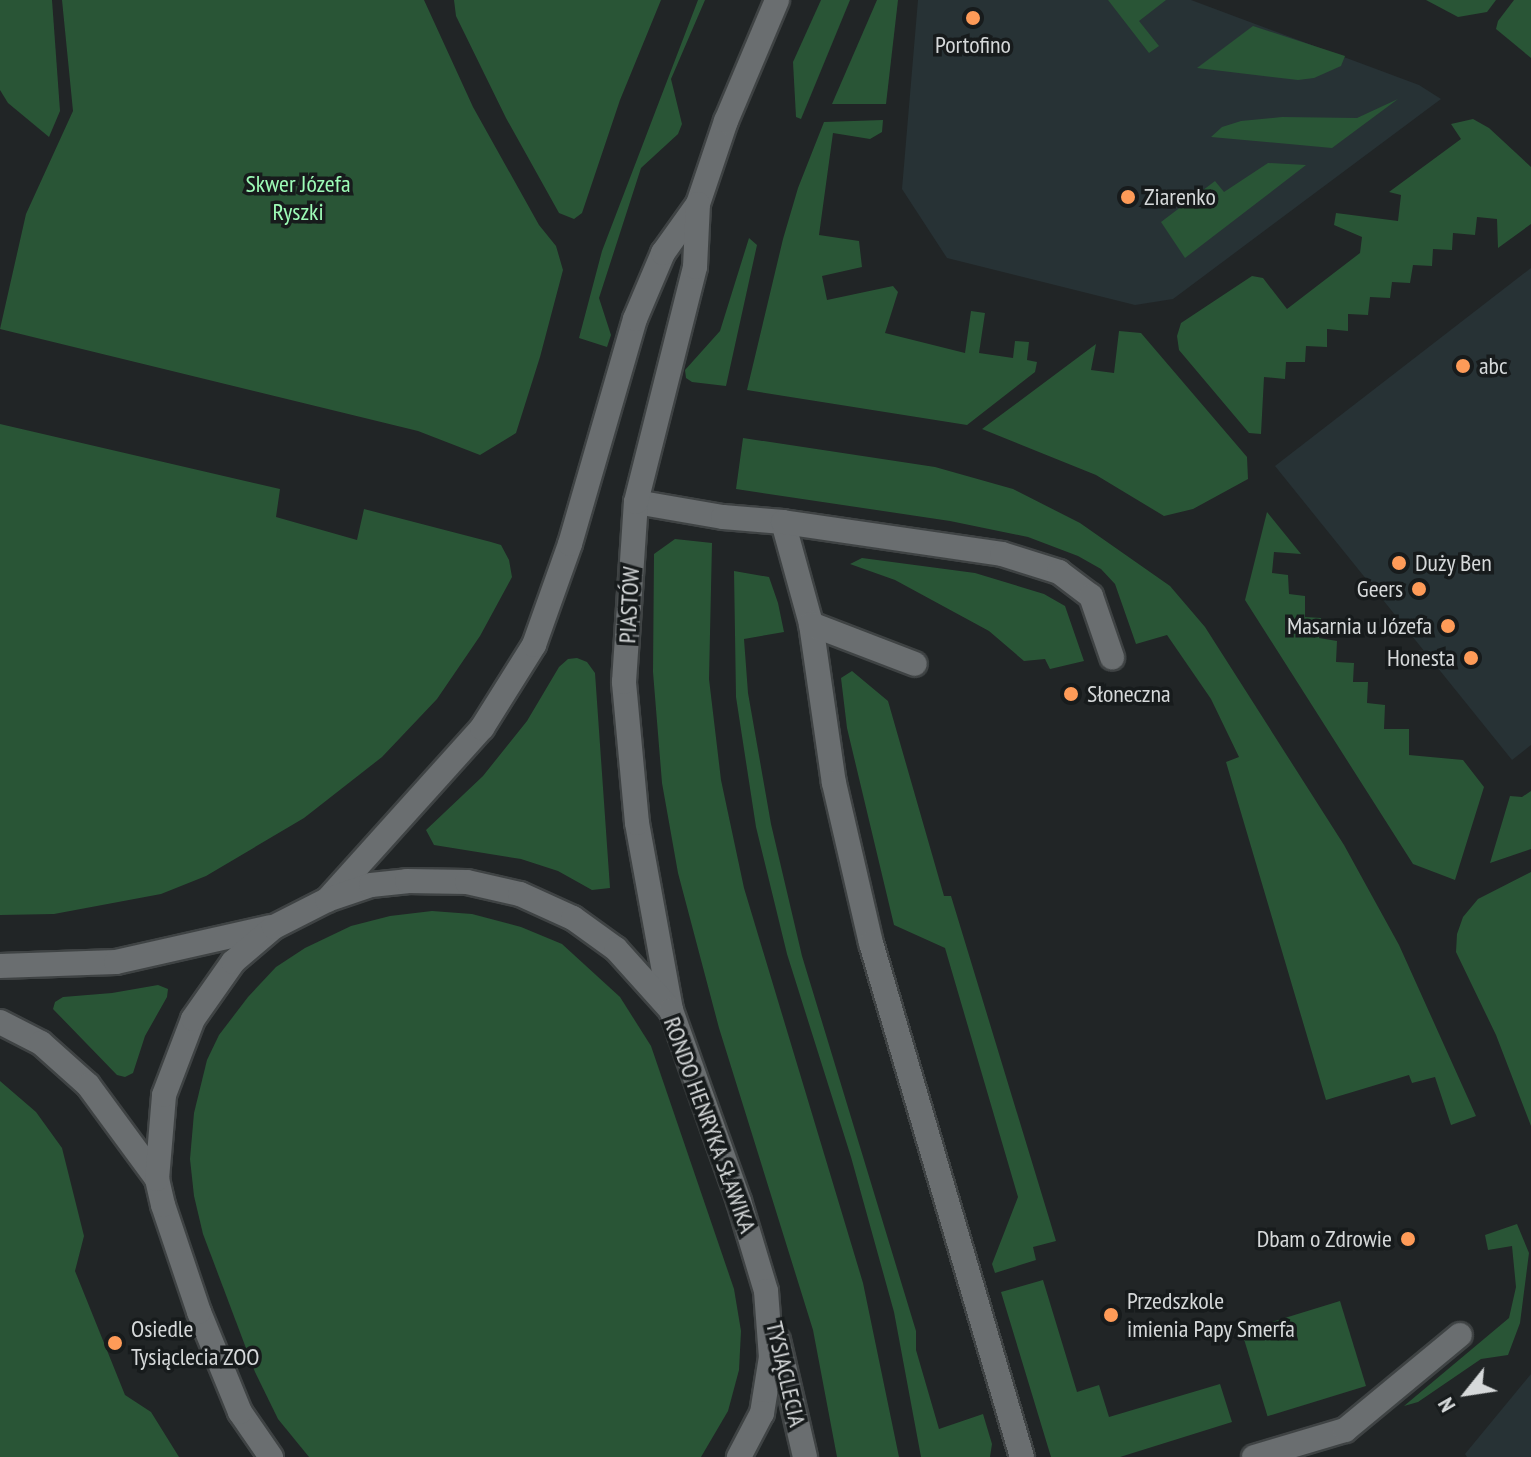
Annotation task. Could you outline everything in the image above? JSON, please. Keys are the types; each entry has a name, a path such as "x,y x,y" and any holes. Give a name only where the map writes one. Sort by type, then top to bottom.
{"street":[{"name":"PIASTÓW","path":"671,1010 637,823 624,682 636,502 695,267 698,204 726,121 777,0"},
{"name":"PIASTÓW","path":"327,900 482,728 534,645 570,544 635,319 663,253 698,204"},
{"path":"636,502 723,517 783,522 1002,554 1059,572 1091,596 1112,657"},
{"path":"783,522 811,624 834,783 871,943 1022,1457"},
{"path":"811,624 915,664"},
{"name":"RONDO HENRYKA SŁAWIKA","path":"271,1457 240,1412 199,1312 157,1179 164,1095 183,1037 211,990 233,962 274,927 327,900 371,885 407,881 467,882 520,894 573,918 616,949 671,1010 739,1201 766,1291 771,1357 762,1413 739,1457"},
{"path":"0,966 116,962 274,927"},
{"path":"0,1022 41,1043 88,1085 157,1179"},
{"name":"TYSIĄCLECIA","path":"766,1291 805,1457"},
{"path":"1254,1457 1345,1430 1460,1335"}],"shaded area":[{"path":"918,0 1191,0 1419,85 1441,99 1173,299 1135,305 947,258 902,189"},
{"path":"1531,268 1531,745 1512,760 1275,466"},
{"path":"1531,1374 1531,1457 1467,1457 1465,1454"}],"green space":[{"path":"0,0 52,0 60,111 49,137 8,103 0,90"},
{"name":"Skwer Józefa Ryszki","path":"62,0 424,0 473,107 539,225 556,246 563,270 516,433 480,455 418,431 0,329 26,214 73,111"},
{"path":"454,0 661,0 620,100 582,213 574,219 559,213 506,118 456,16"},
{"path":"698,0 705,0 671,79 682,124 678,134 641,168 599,298 611,335 607,347 579,338 602,251"},
{"path":"821,0 850,0 801,119 796,117 793,62"},
{"path":"877,0 898,0 886,104 832,104"},
{"path":"1108,0 1166,0 1139,21 1159,46 1149,53"},
{"path":"1426,0 1496,0 1487,12 1458,17"},
{"path":"1514,0 1531,0 1531,58 1496,29 1498,21"},
{"path":"1253,26 1345,56 1341,66 1314,78 1298,80 1197,68"},
{"path":"1398,99 1332,148 1211,137 1222,127 1241,121 1282,117 1357,118"},
{"path":"1473,119 1489,128 1531,167 1531,224 1498,248 1497,219 1477,217 1475,235 1453,233 1452,250 1433,249 1432,266 1413,265 1410,283 1392,282 1390,298 1370,297 1368,315 1348,314 1348,331 1327,329 1327,347 1306,346 1305,362 1286,362 1285,379 1264,377 1261,434 1249,433 1179,350 1177,336 1181,323 1252,276 1263,278 1287,309 1360,253 1362,237 1334,225 1336,213 1398,221 1401,195 1389,192 1461,139 1451,124"},
{"path":"883,120 882,132 870,139 833,133 819,235 859,241 862,267 822,276 827,300 893,286 898,292 885,333 965,353 971,311 985,313 979,353 1013,358 1015,341 1029,342 1027,360 1037,362 1035,372 967,425 747,390 783,239 798,188 824,122"},
{"path":"1268,163 1306,165 1185,258 1161,222 1215,181 1224,192"},
{"path":"749,238 757,245 726,386 692,382 686,378 685,370 720,331"},
{"path":"1119,331 1141,333 1247,457 1248,479 1193,509 1164,516 1096,475 982,429 1096,344 1091,370 1114,373"},
{"path":"0,424 280,489 276,517 357,540 364,509 491,542 501,545 509,560 512,577 480,636 437,699 382,757 304,818 206,876 161,894 54,914 0,915"},
{"path":"743,438 935,467 1013,489 1080,523 1170,586 1205,627 1344,845 1399,945 1476,1116 1451,1125 1435,1077 1412,1083 1409,1075 1326,1100 1226,762 1239,757 1211,699 1167,635 1136,644 1115,584 1101,569 1078,556 1028,537 950,521 736,489"},
{"path":"1267,512 1301,554 1274,552 1272,573 1288,575 1289,594 1305,596 1305,617 1321,618 1319,638 1337,641 1336,662 1354,663 1353,682 1368,682 1367,703 1385,705 1384,729 1409,729 1409,755 1463,760 1484,787 1455,880 1413,864 1245,600"},
{"path":"675,539 712,543 709,679 721,780 744,888 863,1283 899,1457 837,1457 813,1330 719,1028 678,873 662,783 653,672 654,554"},
{"path":"862,558 975,573 1044,594 1065,606 1084,661 1050,669 1045,659 1024,661 989,631 895,580 850,564"},
{"path":"734,571 769,577 784,632 744,639 748,693 771,824 802,956 916,1331 916,1350 939,1429 983,1414 992,1444 990,1457 921,1457 894,1312 851,1157 787,954 756,827 736,697"},
{"path":"568,659 587,662 595,673 610,888 592,890 558,871 521,859 434,845 426,830 483,776 527,721 559,667"},
{"path":"852,671 888,701 944,896 951,896 1056,1241 1033,1247 1036,1260 995,1273 992,1264 1018,1197 945,948 894,925 847,728 841,678"},
{"path":"1531,791 1531,849 1490,863 1510,796 1522,797"},
{"path":"1531,872 1531,1126 1496,1035 1456,952 1457,934 1463,917 1478,899"},
{"path":"432,911 472,914 521,927 562,944 620,997 651,1046 734,1289 741,1331 739,1370 728,1411 701,1457 309,1457 278,1419 255,1372 203,1234 194,1196 190,1159 194,1113 207,1060 219,1035 276,967 305,948 351,926 390,916"},
{"path":"158,985 168,989 167,997 145,1036 133,1073 125,1077 117,1075 53,1009 55,1002 63,997"},
{"path":"0,1081 36,1112 62,1148 84,1236 75,1271 125,1395 151,1412 179,1457 0,1457"},
{"path":"1517,1224 1529,1253 1520,1323 1508,1355 1481,1359 1418,1402 1404,1406 1509,1318 1516,1287 1512,1246 1488,1250 1485,1235"},
{"path":"1043,1280 1077,1392 1099,1385 1109,1417 1220,1384 1232,1422 1120,1457 1051,1457 1001,1292"},
{"path":"1340,1301 1366,1386 1268,1416 1242,1331"}],"place":[{"name":"Portofino","path":"973,18"},
{"name":"Ziarenko","path":"1128,197"},
{"name":"abc","path":"1463,366"},
{"name":"Duży Ben","path":"1399,563"},
{"name":"Geers","path":"1419,589"},
{"name":"Masarnia u Józefa","path":"1448,626"},
{"name":"Honesta","path":"1471,658"},
{"name":"Słoneczna","path":"1071,694"},
{"name":"Dbam o Zdrowie","path":"1408,1239"},
{"name":"Przedszkole imienia Papy Smerfa","path":"1111,1315"},
{"name":"Osiedle Tysiąclecia ZOO","path":"115,1343"}]}
